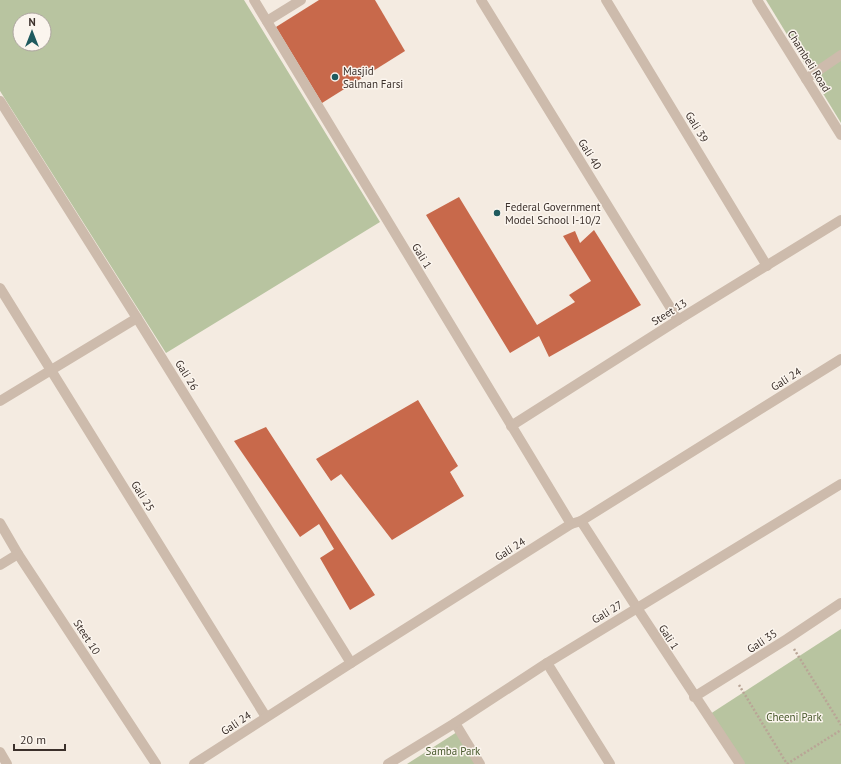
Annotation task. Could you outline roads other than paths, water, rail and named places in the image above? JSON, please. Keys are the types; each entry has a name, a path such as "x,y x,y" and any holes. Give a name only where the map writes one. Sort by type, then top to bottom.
{"street":[{"name":"Gali 1","path":"254,0 571,524"},
{"path":"267,22 302,0"},
{"name":"Gali 40","path":"481,0 678,320"},
{"name":"Gali 39","path":"606,0 767,266"},
{"name":"Chambeli Road","path":"757,0 841,135"},
{"path":"806,78 841,55"},
{"name":"Gali 26","path":"0,101 137,318 351,663"},
{"name":"Steet 13","path":"511,426 678,320 841,220"},
{"name":"Gali 25","path":"0,288 266,717"},
{"path":"0,402 137,318"},
{"name":"Gali 24","path":"194,764 571,524 581,520 841,359"},
{"name":"Gali 27","path":"388,764 455,723 547,663 841,484"},
{"name":"Gali 1","path":"581,520 694,697 740,764"},
{"name":"Steet 10","path":"0,523 18,554 156,764"},
{"path":"0,565 18,554"},
{"name":"Gali 35","path":"694,697 787,639 841,603"},
{"path":"547,663 610,764"},
{"path":"455,723 480,764"},
{"path":"0,752 7,764"}],"place":[{"name":"Masjid Salman Farsi","path":"335,77"},
{"name":"Federal Government Model School I-10/2","path":"497,213"}],"park label":[{"name":"Cheeni Park","path":"794,717"},
{"name":"Samba Park","path":"453,751"}]}
